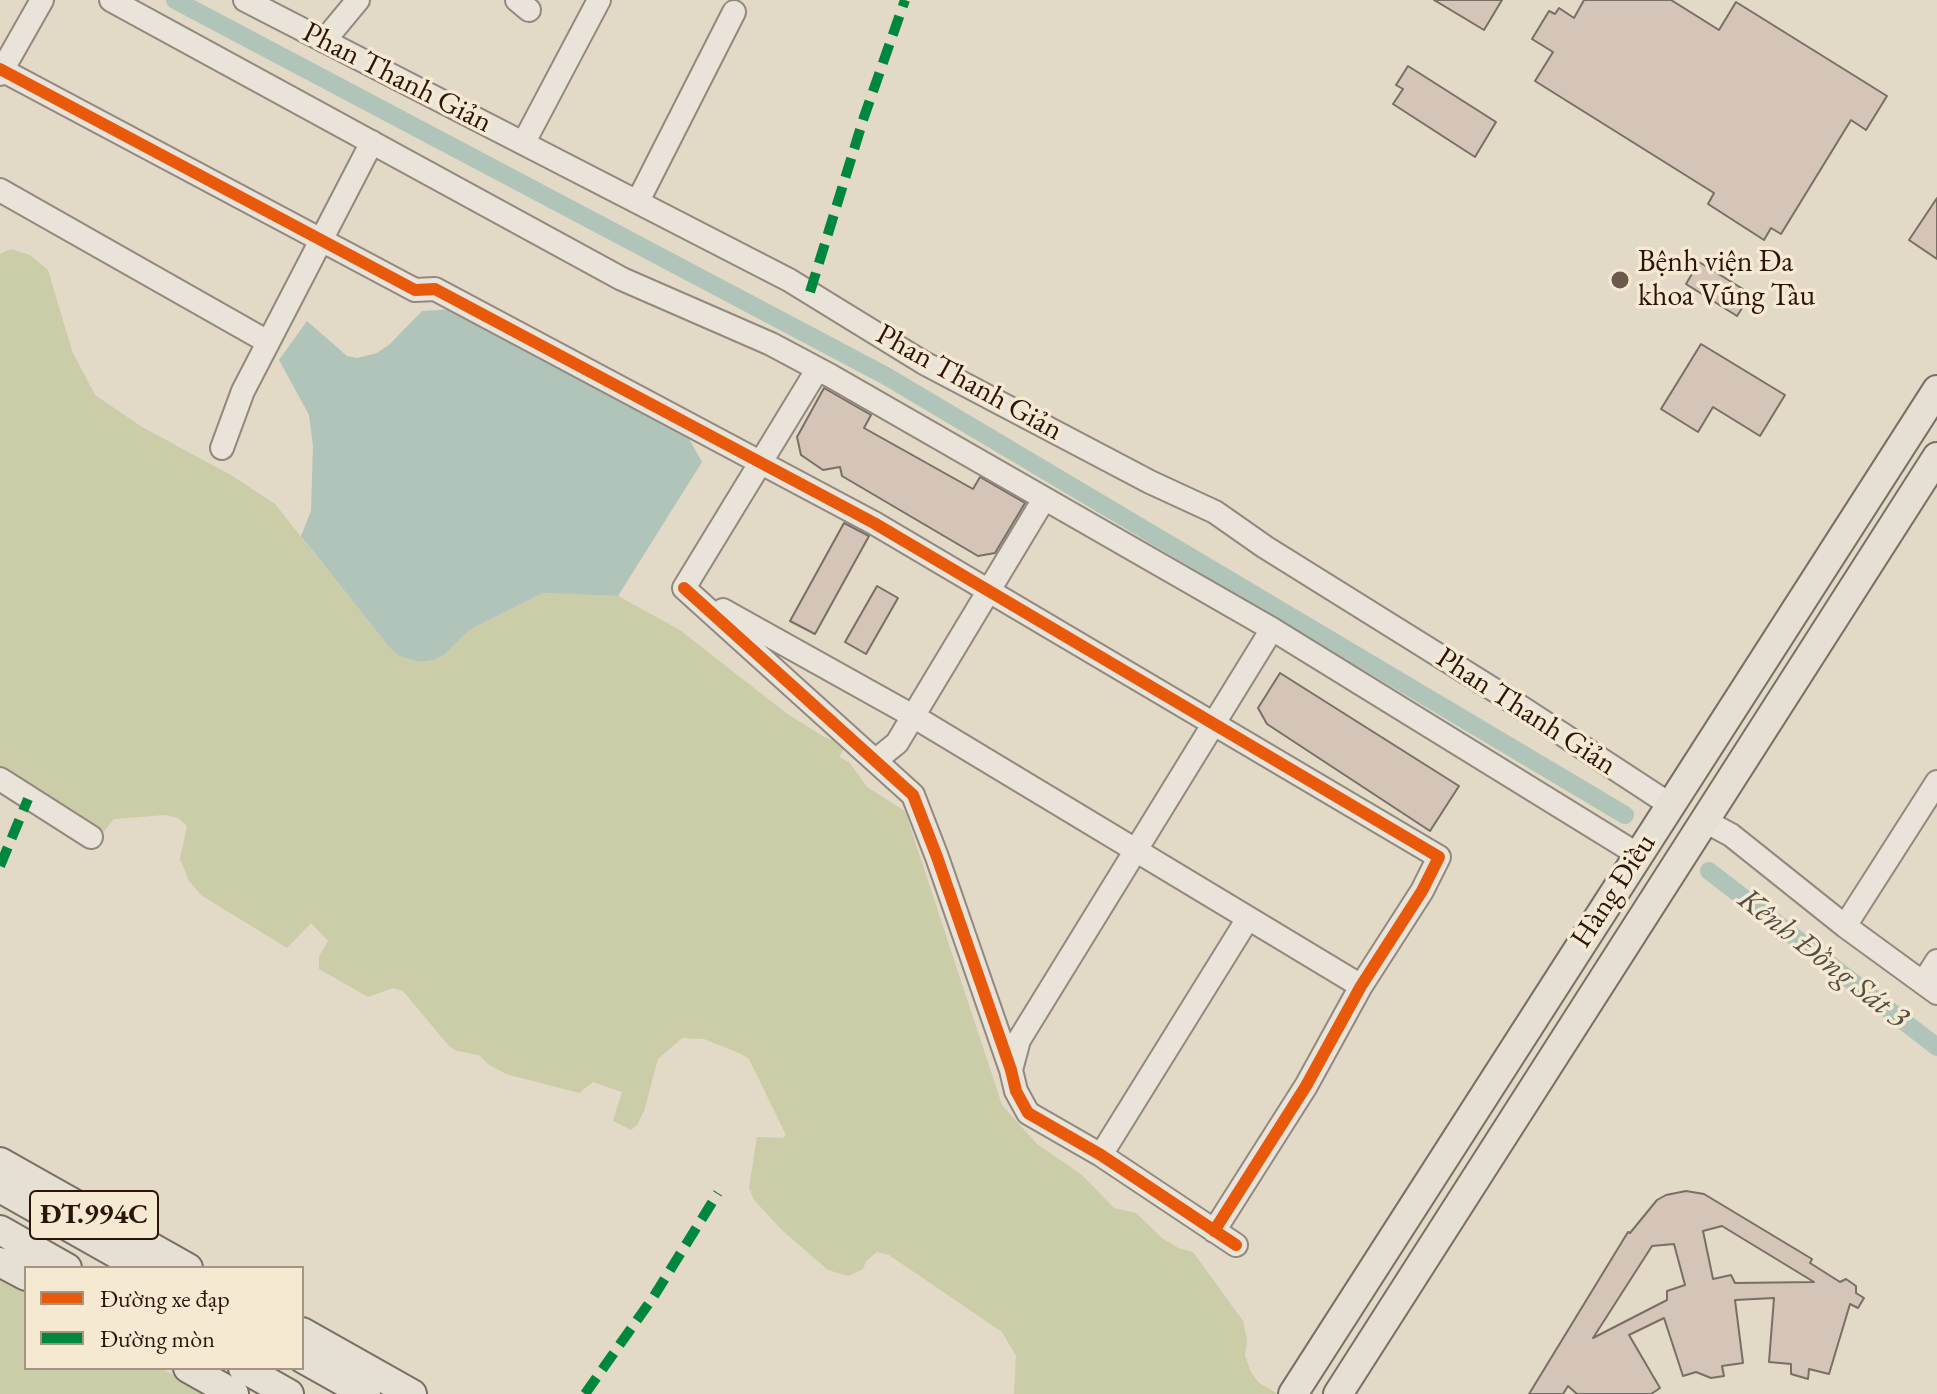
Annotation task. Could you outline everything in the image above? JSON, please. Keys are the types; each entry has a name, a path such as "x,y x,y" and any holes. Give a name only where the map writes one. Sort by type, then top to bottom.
{"main road":[{"name":"Hàng Điều","path":"1293,1394 1937,390"},
{"name":"Hàng Điều","path":"1338,1394 1937,457"},
{"path":"1835,547 1865,566"},
{"name":"ĐT.994C","path":"0,1162 184,1266"},
{"name":"ĐT.994C","path":"0,1188 138,1266"},
{"name":"ĐT.994C","path":"0,1230 63,1266"},
{"name":"ĐT.994C","path":"0,1262 24,1275"},
{"path":"304,1333 412,1394"},
{"path":"1330,1333 1363,1353"},
{"path":"304,1359 366,1394"},
{"path":"192,1370 234,1394"},
{"path":"247,1370 289,1394"}],"street":[{"path":"42,0 1,71 415,290 435,289 761,463 989,589 1399,836 1439,857 1422,891 1361,986 1306,1086 1214,1231"},
{"path":"111,0 622,279 771,344 1272,629 1637,854"},
{"name":"Phan Thanh Giản","path":"245,0 789,280 958,381 1150,482 1215,512 1669,804"},
{"path":"324,41 358,0"},
{"path":"524,142 599,0"},
{"path":"638,201 734,12"},
{"path":"222,448 243,391 372,142"},
{"path":"0,190 268,342"},
{"path":"684,588 817,370"},
{"path":"876,760 897,743 1044,499"},
{"path":"684,588 913,716 1361,986"},
{"path":"684,588 913,795 1016,1091 1028,1113 1101,1155 1236,1245"},
{"path":"1011,1070 1019,1040 1272,629"},
{"path":"0,779 91,837"},
{"path":"1845,926 1937,782"},
{"path":"1705,821 1731,835 1845,926 1930,988 1937,961"},
{"path":"1101,1155 1247,920"}],"green space":[{"path":"11,249 30,255 48,270 72,351 95,395 142,427 231,475 275,504 389,647 421,662 434,660 444,655 469,630 543,593 618,596 680,630 786,713 824,737 847,745 839,757 849,762 867,787 905,811 1002,1105 1037,1144 1082,1175 1114,1208 1136,1213 1162,1238 1178,1248 1193,1252 1243,1321 1247,1340 1245,1356 1251,1372 1259,1383 1278,1394 1014,1394 1016,1356 1002,1332 889,1255 877,1252 866,1261 863,1269 848,1276 828,1270 783,1231 754,1200 749,1188 757,1137 783,1138 786,1135 749,1059 704,1039 682,1038 658,1059 644,1111 631,1130 613,1121 622,1092 593,1082 579,1093 506,1074 479,1055 457,1051 449,1046 403,991 393,988 368,997 319,969 319,956 328,941 311,923 287,948 201,895 189,881 180,859 187,826 178,818 165,815 114,819 101,835 0,779 0,254"},
{"path":"0,1276 24,1290 24,1370 165,1370 207,1394 0,1394"}],"shaded area":[{"path":"458,309 684,430 702,462 618,596 543,593 469,630 444,655 421,662 400,656 389,647 301,536 311,511 313,446 309,415 279,360 307,321 347,356 357,358 377,353 390,344 422,311"}],"building":[{"path":"1434,0 1502,0 1484,30"},
{"path":"1584,0 1671,0 1719,30 1736,2 1887,96 1866,130 1851,120 1781,234 1771,228 1764,240 1708,204 1714,193 1535,81 1553,52 1532,39 1549,11 1555,14 1559,8 1574,18"},
{"path":"1408,66 1496,122 1475,157 1393,104 1403,89 1396,85"},
{"path":"1937,198 1937,259 1909,240"},
{"path":"1699,262 1751,294 1737,316 1686,284"},
{"path":"1701,344 1785,395 1760,436 1713,407 1698,432 1661,409"},
{"path":"824,388 871,415 864,428 973,489 980,477 1025,503 995,553 978,556 842,476 840,467 823,470 801,455 797,437"},
{"path":"844,523 869,536 815,634 790,621"},
{"path":"877,586 898,598 866,654 845,642"},
{"path":"1280,673 1459,786 1430,831 1267,724 1258,708"},
{"path":"1686,1191 1704,1194 1812,1259 1810,1263 1840,1282 1846,1279 1856,1286 1856,1293 1864,1298 1858,1308 1850,1304 1829,1374 1809,1369 1808,1379 1791,1374 1791,1364 1769,1362 1774,1298 1735,1300 1743,1363 1722,1366 1724,1376 1711,1378 1696,1372 1683,1376 1664,1318 1629,1335 1660,1388 1651,1394 1577,1394 1568,1386 1563,1394 1529,1394 1628,1232 1657,1200","holes":["1722,1226 1814,1282 1735,1283 1731,1275 1713,1279 1703,1231","1674,1244 1685,1285 1667,1291 1667,1300 1593,1338 1652,1246"]}],"waterway":[{"path":"175,0 886,376 1625,815"},
{"name":"Kênh Đồng Sát 3","path":"1709,871 1937,1047"}],"marked path":[{"path":"810,292 864,117 905,0"},
{"path":"0,866 28,799"},
{"path":"585,1394 654,1296 718,1193"}],"cycle path":[{"path":"0,69 415,290 435,289 874,523 1439,857 1422,891 1361,986 1306,1086 1214,1231"},
{"path":"684,588 913,795 1016,1091 1028,1113 1101,1155 1236,1245"}],"place":[{"name":"Bệnh viện Đa khoa Vũng Tàu","path":"1620,280"}]}
